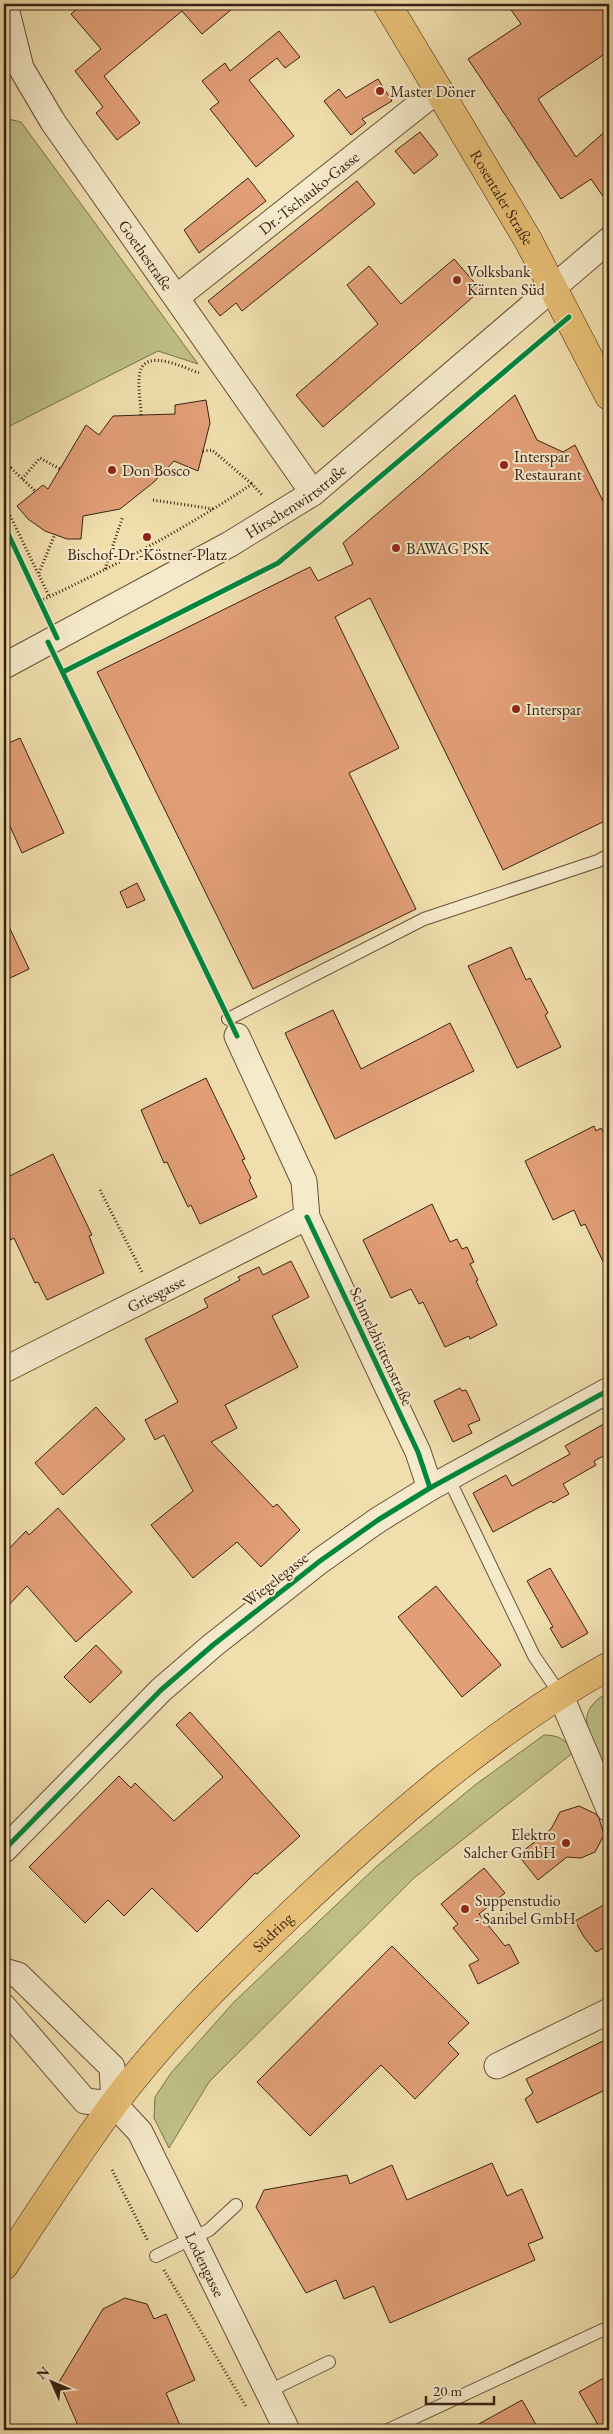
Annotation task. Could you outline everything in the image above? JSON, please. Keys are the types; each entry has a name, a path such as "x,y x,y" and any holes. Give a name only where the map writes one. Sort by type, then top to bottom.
{"main road":[{"name":"Rosentaler Straße","path":"388,4 554,288 609,396"},
{"name":"Südring","path":"4,2266 114,2104 151,2058 215,1986 360,1848 461,1764 560,1694 609,1666"}],"street":[{"name":"Goethestraße","path":"5,4 12,75 53,122 313,493"},
{"name":"Dr.-Tschauko-Gasse","path":"177,298 439,89"},
{"name":"Hirschenwirtstraße","path":"4,666 230,544 313,493 609,240"},
{"name":"Schmelzhüttenstraße","path":"233,1028 304,1181 307,1217 418,1452 439,1483"},
{"name":"Griesgasse","path":"4,1370 307,1217"},
{"name":"Wiegelegasse","path":"4,1850 161,1690 213,1645 320,1560 378,1520 439,1483 609,1390"},
{"name":"Schmelzhüttenstraße","path":"560,1694 609,1809"},
{"path":"4,1971 18,1975 112,2067 114,2104 85,2101 4,2008"},
{"path":"497,2066 609,2011"},
{"name":"Lodengasse","path":"114,2104 140,2132 277,2411"}],"lane":[{"path":"233,1028 424,920 609,855"},
{"name":"Schmelzhüttenstraße","path":"439,1483 534,1656 560,1694"},
{"path":"156,2256 209,2230 236,2205"},
{"path":"388,2430 609,2327"},
{"path":"277,2411 329,2362"}],"path":[{"path":"141,415 140,374 147,363 157,360 166,361 202,374"},
{"path":"203,451 212,450 252,484 266,499"},
{"path":"22,479 40,458 60,469"},
{"path":"4,476 11,468 35,491"},
{"path":"40,601 104,570 215,509 252,484"},
{"path":"153,500 215,509"},
{"path":"4,503 50,596"},
{"path":"104,570 123,516"},
{"path":"38,573 55,534"},
{"path":"100,1190 153,1294"},
{"path":"112,2170 156,2256 255,2421 277,2411"}],"green space":[{"path":"4,118 21,122 198,364 158,351 4,429"},
{"path":"609,1692 609,1761 604,1764 589,1734 587,1716 590,1708 597,1700"},
{"path":"544,1735 562,1739 574,1752 414,1878 209,2082 169,2148 154,2118 155,2097 171,2073 234,2002 377,1866 475,1785"}],"building":[{"path":"82,4 238,4 202,34 182,11 104,76 140,123 117,140 96,113 103,107 75,71 101,49 71,14"},
{"path":"507,4 609,4 609,51 538,99 576,157 609,128 609,205 591,179 561,199 468,59 521,24"},
{"path":"279,31 300,57 285,68 277,58 249,80 294,136 256,167 210,109 219,102 202,81 225,63 230,71"},
{"path":"378,79 392,101 362,119 366,123 351,135 324,101 339,89 346,98"},
{"path":"420,132 438,155 414,174 395,151"},
{"path":"248,178 266,201 199,253 184,230"},
{"path":"357,181 375,204 242,311 236,303 220,316 208,301"},
{"path":"454,259 481,290 323,427 296,395 378,324 347,285 369,266 401,304"},
{"path":"515,395 537,440 563,452 575,445 609,513 609,819 503,870 370,598 335,617 399,748 349,773 416,909 253,989 97,672 310,567 318,581 353,564 343,543"},
{"name":"Don Bosco","path":"206,400 210,423 198,471 174,461 154,482 120,509 83,516 81,539 67,539 45,531 28,519 17,506 43,485 48,489 86,425 99,435 113,416 175,414 175,405"},
{"path":"20,738 64,833 22,853 4,813 4,745"},
{"path":"137,883 145,900 127,908 120,892"},
{"path":"4,916 29,969 4,981"},
{"path":"511,947 526,980 530,978 548,1013 545,1015 561,1047 517,1068 468,966"},
{"path":"333,1010 361,1069 450,1023 474,1071 335,1139 285,1033"},
{"path":"206,1078 245,1159 242,1160 251,1178 249,1180 257,1197 200,1224 191,1205 188,1207 167,1162 164,1163 141,1110"},
{"path":"594,1126 596,1131 601,1128 609,1144 609,1274 585,1224 581,1226 574,1210 553,1220 525,1161"},
{"path":"53,1154 92,1235 89,1236 104,1273 47,1300 38,1282 35,1283 14,1238 11,1240 4,1225 4,1179"},
{"path":"432,1204 450,1242 457,1239 462,1249 467,1247 474,1262 470,1264 478,1280 476,1281 497,1325 470,1339 469,1336 445,1347 423,1302 419,1304 411,1289 391,1298 363,1240"},
{"path":"291,1261 309,1297 272,1316 298,1367 225,1405 237,1428 211,1442 273,1507 277,1504 300,1530 261,1567 237,1542 193,1578 151,1525 193,1491 164,1435 155,1440 145,1420 178,1402 145,1339 208,1307 204,1299 240,1280 238,1277 259,1267 263,1275"},
{"path":"460,1388 462,1391 466,1390 480,1420 468,1425 472,1433 453,1442 434,1401"},
{"path":"96,1407 125,1439 63,1495 35,1463"},
{"path":"609,1421 609,1453 594,1461 596,1465 563,1484 569,1494 553,1503 551,1501 493,1532 473,1493 506,1475 512,1486 570,1454 565,1446"},
{"path":"58,1508 132,1592 76,1642 27,1586 4,1610 4,1554 26,1531 29,1535"},
{"path":"550,1568 588,1633 562,1648 550,1628 553,1627 527,1581"},
{"path":"436,1586 501,1665 462,1697 398,1617"},
{"path":"96,1645 122,1672 90,1703 64,1677"},
{"path":"190,1712 300,1836 257,1874 255,1873 197,1932 152,1888 124,1916 108,1900 85,1923 29,1867 119,1776 131,1788 135,1783 174,1821 223,1777 176,1725"},
{"name":"Elektro Salcher GmbH","path":"579,1806 596,1814 599,1818 604,1835 595,1852 581,1858 567,1857 538,1880 518,1855 551,1829 560,1812"},
{"name":"Suppenstudio - Sanibel GmbH","path":"484,1868 505,1893 479,1914 505,1946 509,1944 519,1963 478,1984 469,1965 479,1960 453,1928 458,1924 441,1904"},
{"path":"609,1902 609,1945 596,1952 584,1937 575,1921"},
{"path":"392,1946 469,2023 448,2043 459,2054 415,2099 381,2065 310,2136 257,2082"},
{"path":"609,2038 609,2088 537,2123 525,2099 533,2093 526,2079"},
{"path":"492,2163 507,2196 522,2189 543,2238 528,2244 535,2260 390,2323 374,2286 344,2299 336,2280 306,2293 256,2207 264,2190 347,2175 350,2184 392,2165 407,2200"},
{"path":"125,2298 147,2304 154,2319 166,2314 195,2380 166,2393 182,2430 80,2430 59,2382 103,2309"},
{"path":"609,2375 609,2430 601,2430 579,2392"},
{"path":"522,2400 539,2430 468,2430"}],"cycle path":[{"path":"63,672 278,563 569,317"},
{"path":"4,525 57,638"},
{"path":"48,642 237,1036"},
{"path":"307,1217 418,1452 430,1488"},
{"path":"4,1850 161,1690 213,1645 320,1561 378,1520 430,1488 609,1390"}],"place":[{"name":"Master Döner","path":"380,91"},
{"name":"Volksbank Kärnten Süd","path":"457,280"},
{"name":"Interspar Restaurant","path":"504,465"},
{"name":"Don Bosco","path":"112,470"},
{"name":"Bischof-Dr.-Köstner-Platz","path":"147,537"},
{"name":"BAWAG PSK","path":"396,548"},
{"name":"Interspar","path":"516,709"},
{"name":"Elektro Salcher GmbH","path":"566,1843"},
{"name":"Suppenstudio - Sanibel GmbH","path":"465,1909"}]}
